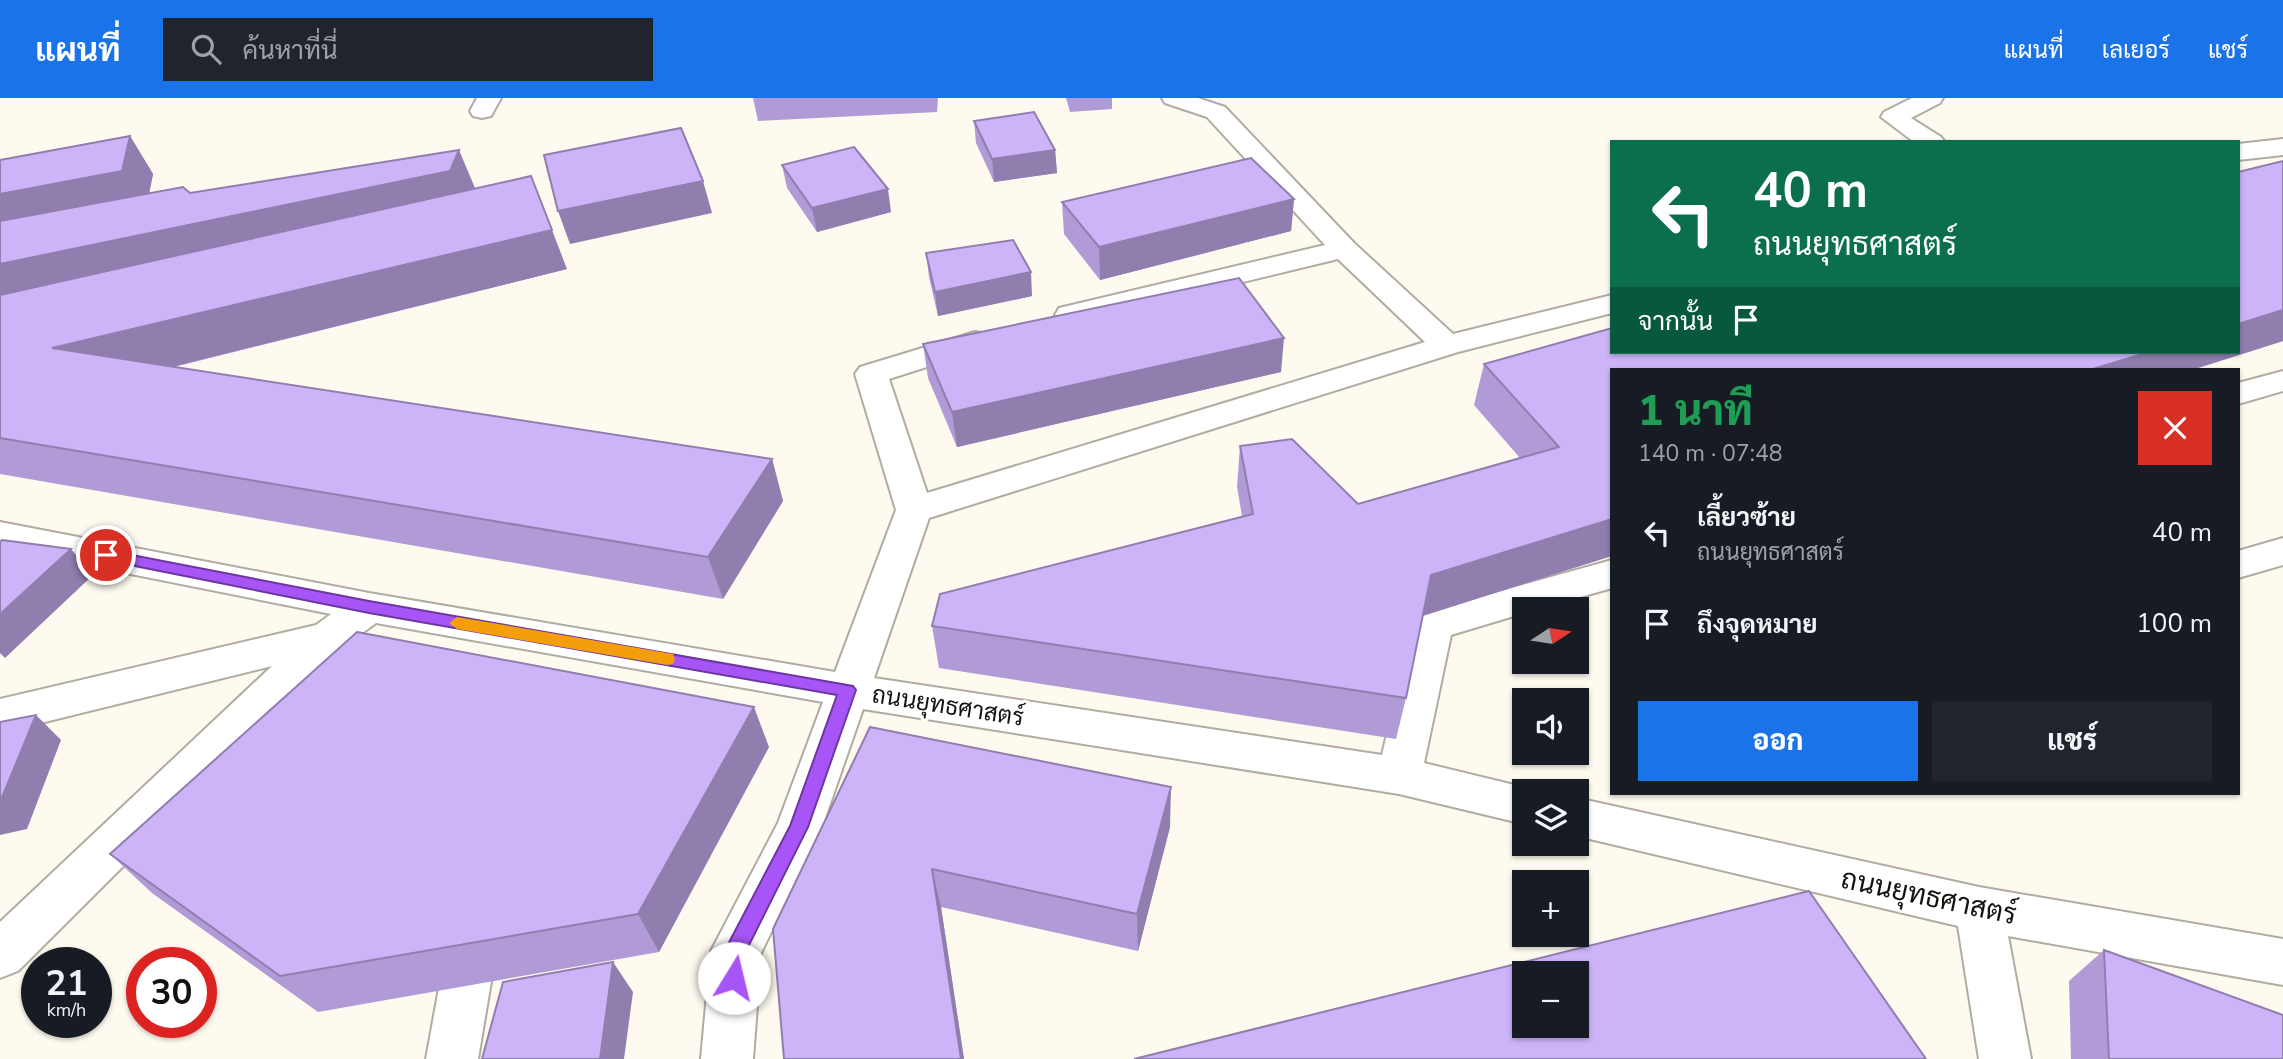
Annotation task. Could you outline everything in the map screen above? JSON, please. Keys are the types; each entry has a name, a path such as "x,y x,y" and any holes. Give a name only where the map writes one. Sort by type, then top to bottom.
{"street":[{"path":"1174,98 1216,112 1343,249 1447,345"},
{"path":"1929,140 1893,117 1931,98"},
{"path":"2240,152 2283,146"},
{"path":"1040,322 1343,249"},
{"path":"914,510 1447,345 1610,304"},
{"path":"727,1059 736,950 799,827 914,510 871,374 1000,333"},
{"path":"2240,393 2283,381"},
{"name":"ถนนยุทธศาสตร์","path":"0,535 369,607 847,690 1399,776 1512,802"},
{"path":"2240,564 2283,551"},
{"path":"1399,776 1433,625 1610,574"},
{"path":"0,955 328,636 369,607"},
{"path":"0,716 328,636"},
{"name":"ถนนยุทธศาสตร์","path":"1589,820 1979,909 2283,962"},
{"path":"1979,909 2005,1059"},
{"path":"452,1059 475,928"}],"building":[{"path":"1034,112 1055,150 992,159 974,121"},
{"path":"681,128 703,181 558,211 544,155"},
{"path":"130,136 122,171 0,194 0,160"},
{"path":"854,147 888,189 812,208 782,165"},
{"path":"459,150 450,171 0,264 0,221 183,187 190,193"},
{"path":"1251,158 1294,199 1099,247 1062,202"},
{"path":"2283,161 2283,310 2240,323 2240,172"},
{"path":"531,176 552,230 52,348 772,459 708,557 0,438 0,295"},
{"path":"1013,240 1031,272 935,292 926,253"},
{"path":"1239,278 1284,338 952,412 923,344"},
{"path":"1610,329 1610,354 2142,354 2096,368 1610,368 1610,520 1431,575 1406,698 932,626 940,594 1253,514 1240,446 1292,439 1358,504 1559,447 1484,364"},
{"path":"2,540 71,549 0,614 0,542"},
{"path":"357,632 754,707 638,914 280,976 110,854"},
{"path":"36,715 0,802 0,722"},
{"path":"870,727 1171,787 1137,914 932,869 961,1059 784,1059 773,929"},
{"path":"1809,891 1926,1059 1134,1059 1512,965 1512,1038 1589,1038 1589,961 1528,961"},
{"path":"2104,950 2283,1015 2283,1059 2109,1059"},
{"path":"613,962 600,1059 482,1059 503,982"}],"slow traffic":[{"path":"457,623 667,659"}],"route":[{"path":"106,555 369,607 847,690 799,827 736,950 734,978"}]}
